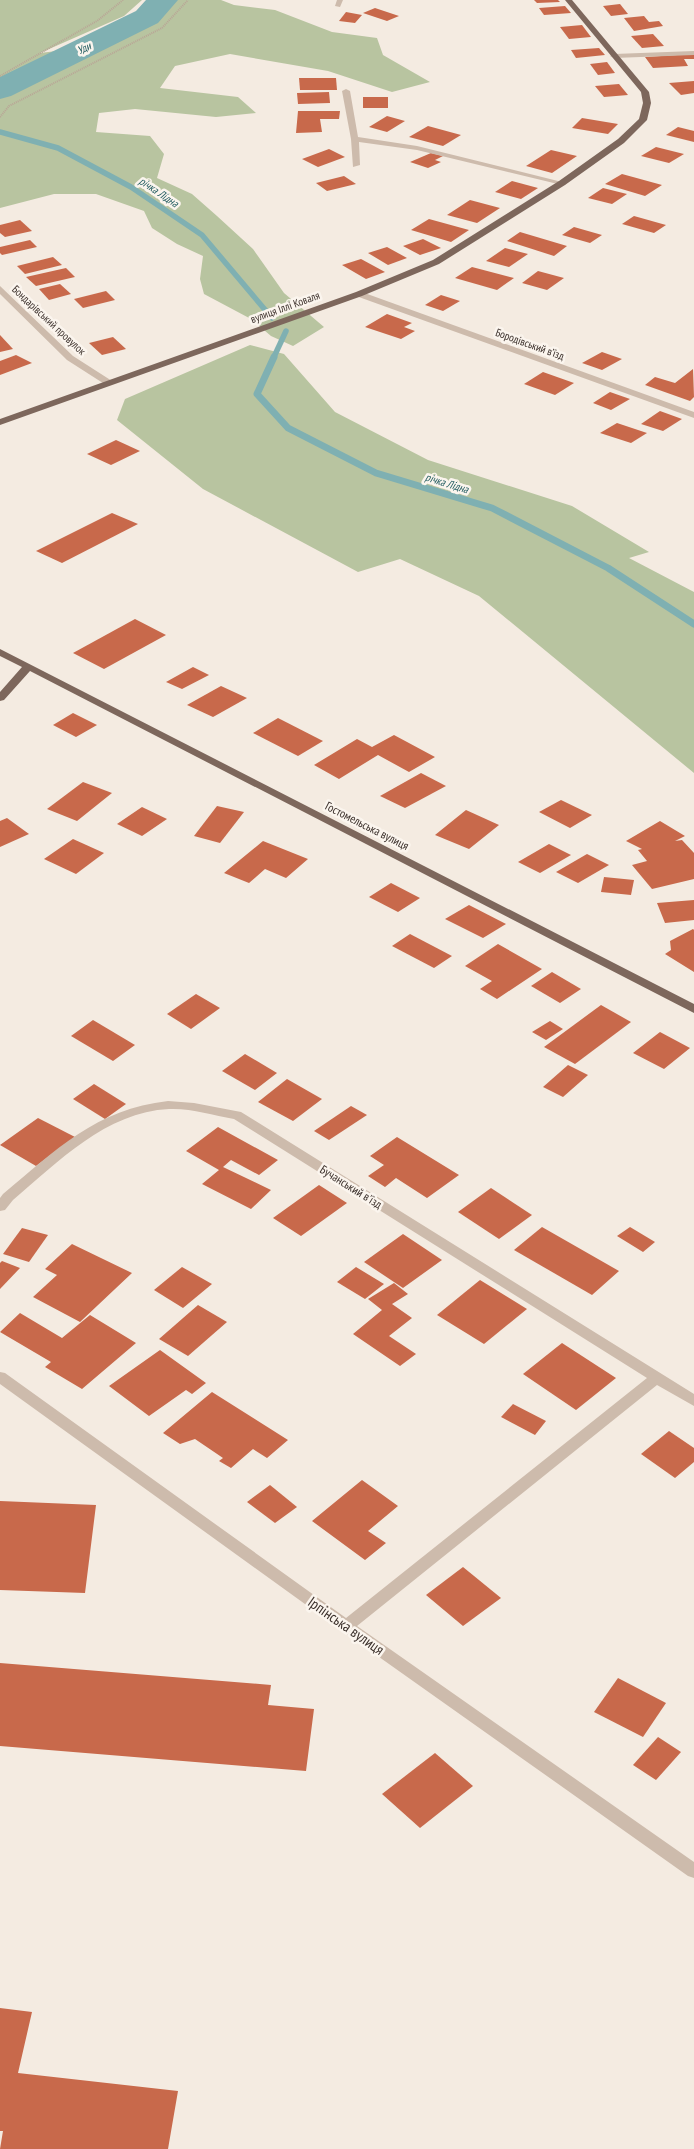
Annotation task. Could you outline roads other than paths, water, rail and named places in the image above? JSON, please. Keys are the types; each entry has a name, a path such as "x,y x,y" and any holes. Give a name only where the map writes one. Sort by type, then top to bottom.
{"main road":[{"name":"вулиця Іллі Коваля","path":"0,422 358,294 436,262 562,183 621,141 642,120 647,102 645,92 568,0"},
{"path":"0,652 28,667 0,698"},
{"name":"Гостомельська вулиця","path":"28,667 694,1009"}],"street":[{"path":"614,56 694,53"},
{"path":"346,91 355,139 356,165"},
{"path":"355,139 417,148 562,183"},
{"name":"Бондарівський провулок","path":"0,289 70,358 109,383"},
{"name":"Бородівський в’їзд","path":"358,294 694,415"},
{"name":"Бучанський в'їзд","path":"0,1207 8,1197 89,1133 126,1112 168,1105 237,1115 655,1379 694,1401"},
{"name":"Ірпінська вулиця","path":"0,1377 346,1626 694,1871"},
{"path":"346,1626 655,1379"}],"waterway":[{"name":"Уди","path":"0,89 147,17 163,0"},
{"name":"річка Лідна","path":"0,132 58,148 131,187 202,235 272,318"},
{"name":"річка Лідна","path":"273,359 286,331"},
{"name":"річка Лідна","path":"274,357 257,394 288,428 376,473 492,508 608,568 694,624"}]}
